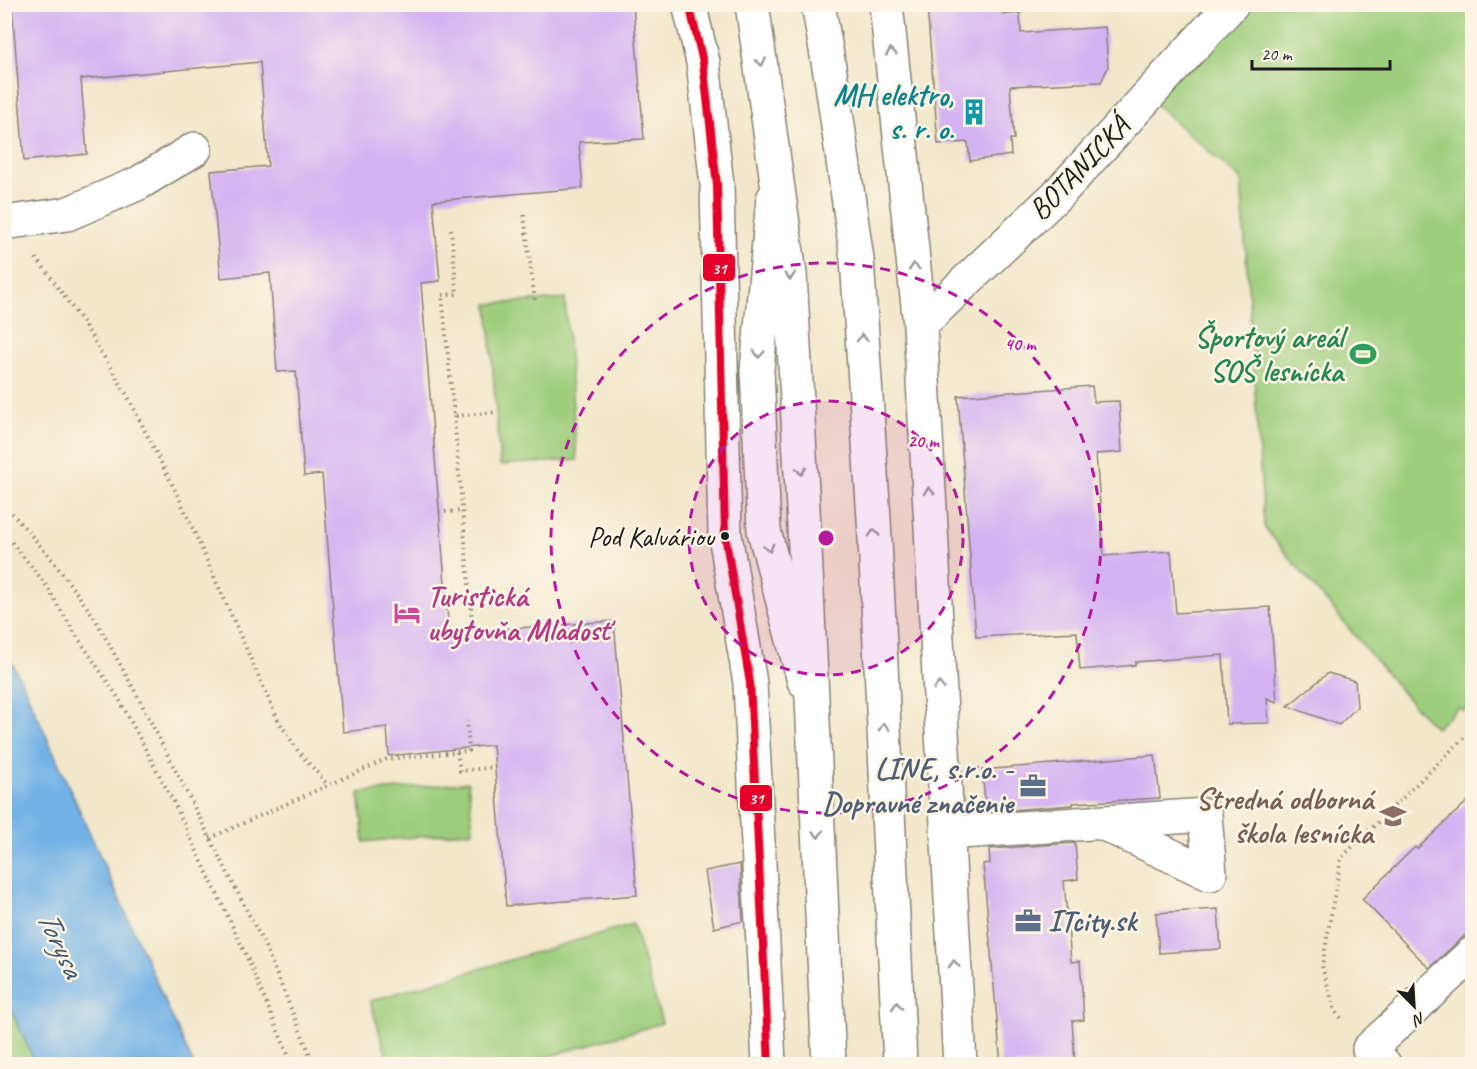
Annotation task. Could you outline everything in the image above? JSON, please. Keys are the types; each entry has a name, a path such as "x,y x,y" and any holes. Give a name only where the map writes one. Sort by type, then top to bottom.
{"street":[{"path":"689,4 703,62 717,185 724,535 750,683 769,1065"},
{"path":"752,4 790,274 829,1065"},
{"path":"818,4 857,259 874,519 900,1065"},
{"path":"886,4 920,325 960,1065"},
{"name":"BOTANICKÁ","path":"920,325 1060,192 1232,4"},
{"path":"5,223 67,214 139,183 195,149"},
{"path":"947,833 1102,823"},
{"path":"1377,1057 1473,954"}],"path":[{"path":"524,215 536,301"},
{"path":"5,223 48,273 87,329 127,395 180,500 278,720 298,751 328,785"},
{"path":"451,229 457,294 442,296 473,631"},
{"path":"454,416 496,412"},
{"path":"4,504 51,558 94,617 138,697 264,944 314,1065"},
{"path":"439,512 462,511"},
{"path":"4,533 44,582 118,699 174,803 237,934 292,1065"},
{"path":"210,838 387,759 469,751 467,721"},
{"path":"1377,1057 1335,1011 1322,966 1341,858 1473,730"},
{"path":"457,752 460,771 495,767"}],"green space":[{"name":"Športový areál SOŠ lesnícka","path":"1219,5 1472,5 1472,703 1463,711 1459,707 1436,728 1412,704 1264,527 1241,180 1140,89"},
{"path":"565,299 577,460 500,465 488,304"},
{"path":"468,782 473,831 364,842 359,793"},
{"path":"633,924 662,1023 523,1064 389,1064 370,1001"},
{"path":"5,997 36,1064 5,1064"}],"water":[{"name":"Torysa","path":"5,650 23,684 193,1064 36,1064 5,997"}],"building":[{"path":"12,4 633,4 644,139 579,142 583,188 433,201 440,281 421,283 449,633 614,621 637,895 506,906 493,745 389,756 387,727 343,732 322,474 304,476 296,371 277,372 270,273 221,278 211,171 268,166 260,62 81,79 87,154 24,161"},
{"path":"1002,4 1003,15 1020,13 1021,33 1105,27 1108,67 1101,82 1010,86 1014,139 1010,139 1011,155 970,161 968,142 938,144 927,6"},
{"path":"1092,386 1094,402 1119,401 1122,452 1096,454 1104,556 1171,551 1176,613 1270,607 1277,702 1267,698 1269,723 1227,724 1223,655 1135,662 1135,665 1080,670 1077,632 976,637 958,396"},
{"path":"1328,673 1355,681 1357,707 1339,725 1288,706"},
{"path":"1155,755 1160,798 1073,803 1073,805 986,812 982,770"},
{"path":"1473,796 1473,928 1429,968 1362,899 1415,847 1417,849"},
{"path":"1075,843 1078,879 1064,881 1071,962 1080,961 1084,1020 1072,1021 1075,1065 1001,1065 983,864 990,863 989,849"},
{"path":"740,864 743,921 714,928 705,871"},
{"path":"1218,909 1221,949 1159,953 1156,913"}],"transit line":[{"name":"31","path":"689,4 703,62 717,185 725,535 750,683 769,1064"}],"place":[{"name":"MH elektro, s. r. o.","path":"974,112"},
{"name":"Športový areál SOŠ lesnícka","path":"1363,354"},
{"name":"Pod Kalváriou","path":"725,536"},
{"name":"Turistická ubytovňa Mladosť","path":"407,613"},
{"name":"LINE, s.r.o. - Dopravné značenie","path":"1033,786"},
{"name":"Stredná odborná škola lesnícka","path":"1393,816"},
{"name":"ITcity.sk","path":"1028,921"}]}
